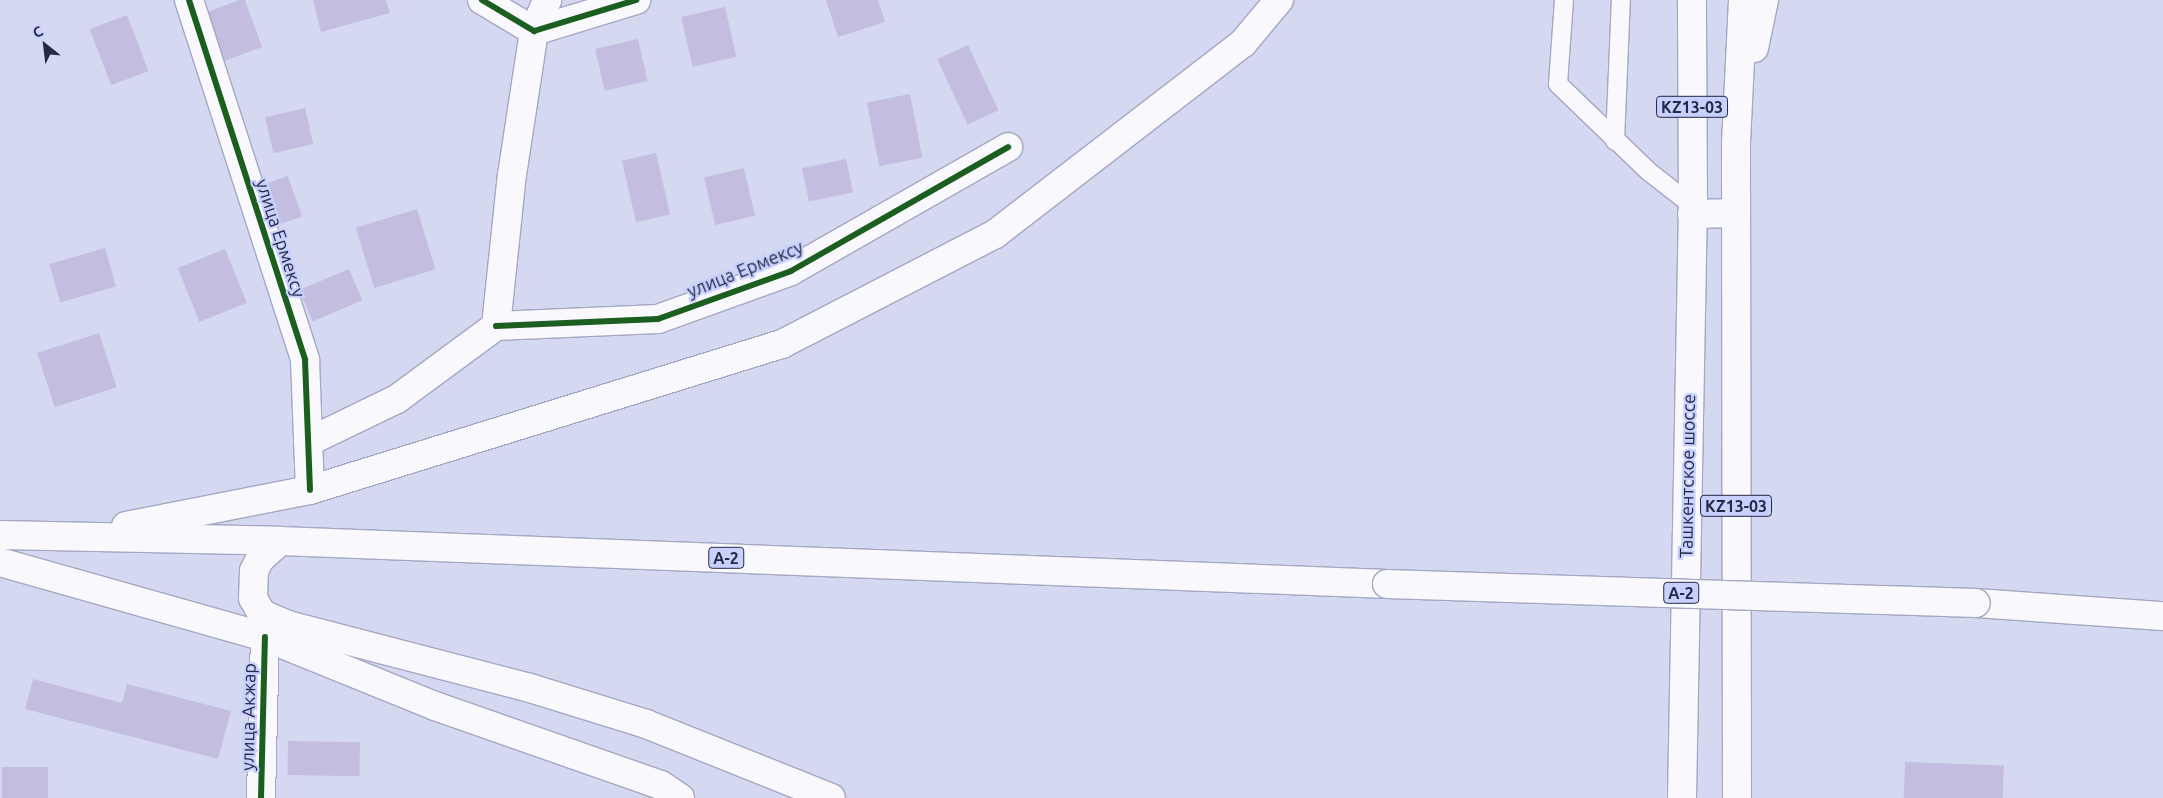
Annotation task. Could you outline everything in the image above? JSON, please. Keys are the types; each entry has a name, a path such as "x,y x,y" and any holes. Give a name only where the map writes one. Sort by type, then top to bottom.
{"main road":[{"name":"улица Ермексу","path":"189,0 305,360 310,490"},
{"path":"482,0 534,31 636,0"},
{"path":"308,442 397,399 496,326 512,175 534,31 547,0"},
{"path":"65,537 310,490 782,344 995,234 1243,43 1279,0"},
{"name":"KZ13-03","path":"1692,0 1692,210"},
{"name":"KZ13-03","path":"1736,143 1743,0"},
{"path":"1692,210 1736,213 1736,143 1764,0"},
{"name":"улица Ермексу","path":"496,326 658,319 791,271 1008,147"},
{"name":"Ташкентское шоссе","path":"1682,798 1692,210"},
{"name":"KZ13-03","path":"1736,213 1737,798"},
{"name":"A-2","path":"0,535 280,542 1387,584 1976,603 2163,616"},
{"path":"280,542 260,559 254,571 253,598 262,614 288,625 530,688 646,724 831,798"},
{"path":"0,562 265,637 435,706 661,785 680,798"},
{"name":"улица Акжар","path":"262,798 265,637"}],"lane":[{"path":"1564,0 1558,84 1615,141 1692,210"},
{"path":"1615,141 1621,0"}],"building":[{"path":"240,0 245,0 262,47 224,61 207,12"},
{"path":"313,0 386,0 390,13 321,32"},
{"path":"826,0 878,0 885,22 838,37"},
{"path":"725,7 736,57 693,67 681,17"},
{"path":"127,15 149,71 111,85 90,29"},
{"path":"638,39 648,81 605,91 595,49"},
{"path":"968,45 998,110 968,125 937,59"},
{"path":"910,94 922,158 879,166 867,102"},
{"path":"305,108 313,144 273,153 265,117"},
{"path":"656,153 670,214 636,222 622,161"},
{"path":"846,159 853,192 809,202 802,168"},
{"path":"744,168 755,216 715,225 704,177"},
{"path":"288,176 302,217 278,225 264,184"},
{"path":"417,209 435,269 374,288 356,228"},
{"path":"105,248 116,286 60,302 49,264"},
{"path":"225,249 247,303 199,322 178,268"},
{"path":"349,269 362,300 313,321 299,290"},
{"path":"99,333 117,387 55,407 37,353"},
{"path":"33,679 122,703 127,684 231,711 218,759 25,709"},
{"path":"288,741 360,742 359,776 287,775"},
{"path":"1905,762 2004,765 2003,798 1904,798"},
{"path":"2,767 48,767 48,798 2,798"}],"cycle path":[{"path":"189,0 305,360 310,490"},
{"path":"482,0 534,31 636,0"},
{"path":"496,326 658,319 791,271 1008,147"},
{"path":"261,798 265,637"}]}
